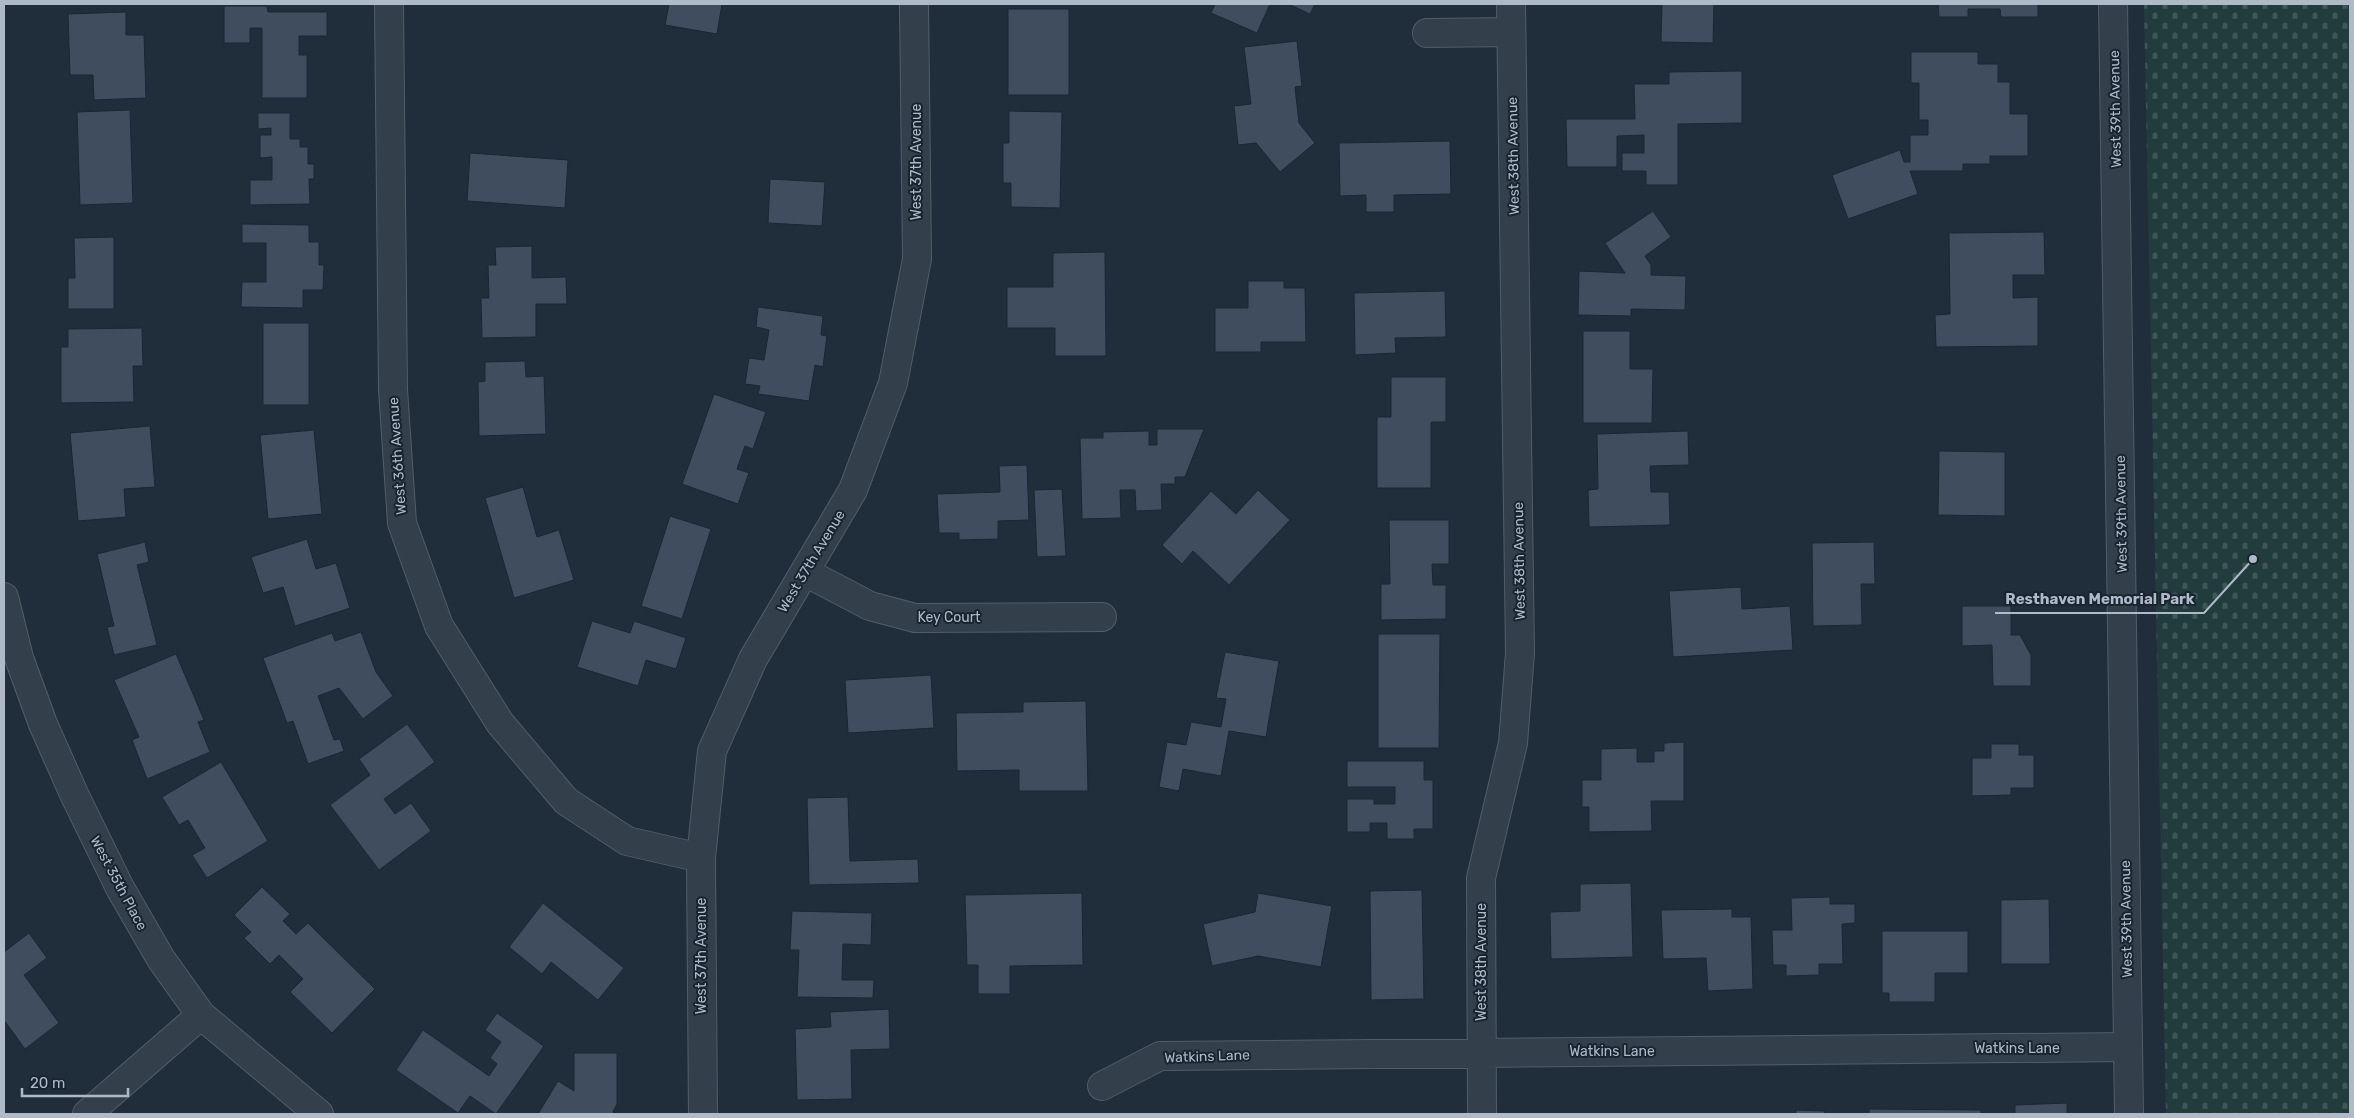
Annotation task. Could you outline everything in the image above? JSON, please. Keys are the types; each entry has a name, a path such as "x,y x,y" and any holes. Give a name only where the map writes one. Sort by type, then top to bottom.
{"street":[{"name":"West 36th Avenue","path":"389,4 393,390 402,523 439,626 500,723 566,801 627,841 701,858"},
{"name":"West 37th Avenue","path":"703,1114 701,858 712,751 753,659 853,490 893,383 917,259 914,4"},
{"name":"West 38th Avenue","path":"1482,1114 1481,878 1513,743 1520,653 1511,4"},
{"name":"West 39th Avenue","path":"2113,4 2129,1114"},
{"path":"1427,33 1511,32"},
{"name":"Key Court","path":"805,572 870,606 915,618 1102,617"},
{"name":"West 35th Place","path":"4,596 19,658 43,724 74,794 124,896 161,959 201,1015 319,1114"},
{"path":"87,1114 201,1015"},
{"name":"Watkins Lane","path":"1102,1086 1160,1056 2128,1047"}],"green space":[{"path":"2144,4 2350,4 2350,1114 2166,1114"}],"building":[{"path":"669,4 722,4 717,34 665,25"},
{"path":"1215,4 1270,4 1257,33 1211,13"},
{"path":"1288,4 1315,4 1310,14"},
{"path":"1662,4 1714,4 1713,43 1661,42"},
{"path":"1938,4 2038,4 2038,17 2001,17 2000,9 1968,9 1968,17 1939,17"},
{"path":"224,6 267,6 268,12 327,12 327,36 299,36 299,55 307,55 307,98 262,98 262,28 250,28 250,43 224,43"},
{"path":"1008,9 1069,9 1069,95 1008,95"},
{"path":"126,12 126,35 144,35 146,98 94,100 93,75 70,75 68,14"},
{"path":"1297,41 1302,86 1295,87 1299,123 1315,143 1280,172 1256,143 1238,145 1234,106 1251,104 1244,47"},
{"path":"1911,52 1978,52 1978,64 1998,64 1998,82 2010,82 2010,114 2028,114 2028,156 1990,156 1990,164 1963,164 1963,171 1910,171 1918,194 1848,219 1832,175 1900,150 1904,162 1910,162 1910,135 1928,135 1928,120 1919,120 1919,83 1911,83"},
{"path":"1742,71 1742,123 1678,124 1678,185 1646,185 1646,171 1622,171 1622,153 1644,153 1644,135 1617,136 1617,167 1567,167 1566,119 1635,119 1634,84 1669,84 1669,72"},
{"path":"130,110 133,203 80,205 77,112"},
{"path":"1009,111 1062,112 1060,208 1011,207 1011,183 1003,183 1003,143 1009,143"},
{"path":"258,113 290,113 290,139 300,139 300,147 308,147 308,164 314,164 314,179 309,179 310,204 250,205 250,180 272,180 272,157 260,158 260,135 271,135 271,128 258,129"},
{"path":"1450,141 1451,194 1394,195 1394,212 1366,212 1366,195 1340,196 1339,143"},
{"path":"470,153 568,160 565,208 467,201"},
{"path":"770,179 825,182 822,226 768,223"},
{"path":"1653,211 1671,237 1645,256 1651,265 1651,275 1686,276 1685,310 1631,309 1631,316 1578,315 1579,271 1625,273 1605,243"},
{"path":"242,224 309,225 309,242 319,242 319,265 324,265 323,290 303,290 303,308 241,307 242,282 266,282 266,243 242,243"},
{"path":"2044,232 2045,275 2013,275 2013,298 2038,297 2038,346 1936,347 1935,315 1950,314 1949,233"},
{"path":"114,237 114,309 68,309 68,278 75,278 74,238"},
{"path":"532,246 532,278 566,277 567,304 536,304 536,337 482,338 481,298 489,298 488,265 496,265 495,247"},
{"path":"1105,252 1106,356 1055,356 1055,328 1007,328 1007,287 1053,287 1053,253"},
{"path":"1248,281 1284,281 1284,288 1305,288 1306,342 1261,342 1261,352 1215,352 1215,308 1248,308"},
{"path":"1445,291 1446,337 1395,338 1396,353 1355,355 1354,293"},
{"path":"758,307 823,316 821,335 827,336 823,367 815,365 809,401 758,394 760,386 745,384 749,358 764,360 769,330 756,327"},
{"path":"263,323 309,323 309,405 263,405"},
{"path":"142,328 143,366 133,366 134,402 61,403 61,347 68,347 68,329"},
{"path":"1583,331 1630,331 1630,369 1653,369 1652,423 1583,423"},
{"path":"525,361 526,377 544,376 546,434 479,436 478,382 485,381 485,362"},
{"path":"1391,377 1446,377 1446,422 1431,422 1431,488 1377,488 1377,417 1391,417"},
{"path":"714,394 766,412 753,449 745,446 737,469 749,473 738,504 682,484"},
{"path":"150,426 155,487 124,489 126,517 78,521 70,433"},
{"path":"1157,429 1204,429 1185,477 1175,477 1175,484 1161,484 1162,510 1136,511 1135,490 1120,490 1121,518 1082,519 1080,438 1103,438 1103,432 1149,431 1149,445 1157,445"},
{"path":"314,430 322,514 268,519 260,435"},
{"path":"1688,431 1689,465 1650,466 1651,492 1669,492 1670,525 1589,527 1588,490 1598,489 1597,434"},
{"path":"1939,451 2005,452 2005,516 1938,515"},
{"path":"1027,465 1029,520 998,521 998,539 959,540 959,533 939,533 937,494 1000,492 999,466"},
{"path":"523,487 537,537 559,530 574,580 514,598 485,498"},
{"path":"1062,489 1066,556 1037,557 1034,490"},
{"path":"1258,490 1290,520 1229,585 1193,551 1182,564 1162,545 1211,491 1236,514"},
{"path":"670,516 711,529 682,619 641,606"},
{"path":"1389,520 1449,520 1449,564 1432,564 1433,585 1446,585 1446,619 1381,620 1381,584 1390,584"},
{"path":"307,539 316,569 336,563 350,608 295,626 283,587 263,593 251,557"},
{"path":"145,542 149,562 137,565 157,645 114,655 107,627 114,626 97,554"},
{"path":"1874,542 1875,584 1861,584 1862,625 1813,626 1812,543"},
{"path":"1741,587 1742,609 1790,606 1793,650 1673,657 1669,591"},
{"path":"1962,606 2011,606 2011,635 2020,635 2031,655 2031,686 1993,686 1992,645 1962,646"},
{"path":"592,621 630,633 634,621 686,638 676,669 646,660 638,686 577,667"},
{"path":"361,632 376,672 393,696 363,719 339,688 318,696 334,740 340,739 344,751 308,764 293,721 287,723 263,658 332,633 335,641"},
{"path":"1378,634 1440,634 1439,748 1378,748"},
{"path":"1225,652 1279,661 1266,737 1229,731 1221,776 1183,769 1179,791 1159,787 1167,742 1186,745 1191,722 1221,727 1226,699 1216,698"},
{"path":"176,654 204,720 198,722 210,752 147,779 132,740 139,737 114,680"},
{"path":"931,675 934,728 848,733 845,680"},
{"path":"1086,701 1088,791 1019,791 1019,770 957,771 956,713 1023,712 1023,702"},
{"path":"407,724 435,762 384,799 395,814 411,803 431,831 379,870 330,805 370,775 359,759"},
{"path":"1684,742 1684,801 1651,801 1652,831 1589,832 1589,807 1582,807 1582,780 1601,780 1601,749 1637,748 1637,762 1654,762 1654,751 1664,751 1664,743"},
{"path":"1991,744 2019,744 2019,755 2034,755 2034,788 2011,788 2011,795 1972,796 1972,758 1991,758"},
{"path":"1347,761 1424,761 1424,780 1433,780 1433,829 1414,829 1414,839 1387,839 1387,823 1370,823 1370,832 1347,832 1347,799 1374,799 1374,804 1395,804 1395,787 1347,787"},
{"path":"221,762 268,841 207,878 192,855 205,848 188,820 179,825 162,797"},
{"path":"848,797 850,861 918,859 919,883 809,885 807,798"},
{"path":"1631,883 1633,957 1551,959 1550,912 1580,911 1580,884"},
{"path":"262,887 290,914 283,921 296,934 308,923 375,989 332,1033 290,992 303,979 279,955 270,964 244,938 251,932 234,915"},
{"path":"1422,890 1424,999 1371,1000 1370,891"},
{"path":"1082,893 1083,965 1010,966 1010,994 978,994 978,965 967,965 965,895"},
{"path":"1258,893 1332,906 1321,967 1258,956 1212,966 1203,924 1255,912"},
{"path":"1830,897 1830,904 1855,904 1855,923 1842,924 1843,964 1819,964 1819,975 1786,976 1786,965 1773,965 1772,930 1792,930 1791,898"},
{"path":"2049,899 2050,964 2001,964 2001,900"},
{"path":"543,903 624,968 598,1000 551,962 542,974 509,947"},
{"path":"1732,909 1732,917 1751,917 1753,989 1708,991 1706,958 1663,959 1661,910"},
{"path":"792,911 872,913 871,945 843,944 842,980 874,980 873,998 797,997 799,950 790,950"},
{"path":"1882,931 1968,931 1968,973 1935,973 1935,1002 1889,1002 1889,993 1882,993"},
{"path":"29,933 47,958 24,975 59,1023 25,1049 4,1020 4,952"},
{"path":"889,1009 890,1049 851,1050 852,1099 797,1100 795,1029 831,1027 830,1012"},
{"path":"497,1013 544,1046 496,1114 470,1096 458,1113 396,1070 423,1030 489,1076 497,1064 490,1058 501,1042 485,1030"},
{"path":"574,1053 617,1053 617,1104 613,1112 617,1114 538,1114 558,1081 574,1091"},
{"path":"2067,1103 2067,1114 2015,1114 2015,1105"},
{"path":"1869,1109 1981,1110 1981,1114 1869,1114"},
{"path":"1796,1110 1825,1111 1824,1114 1796,1114"}],"place":[{"name":"Resthaven Memorial Park","path":"2253,559"}]}
